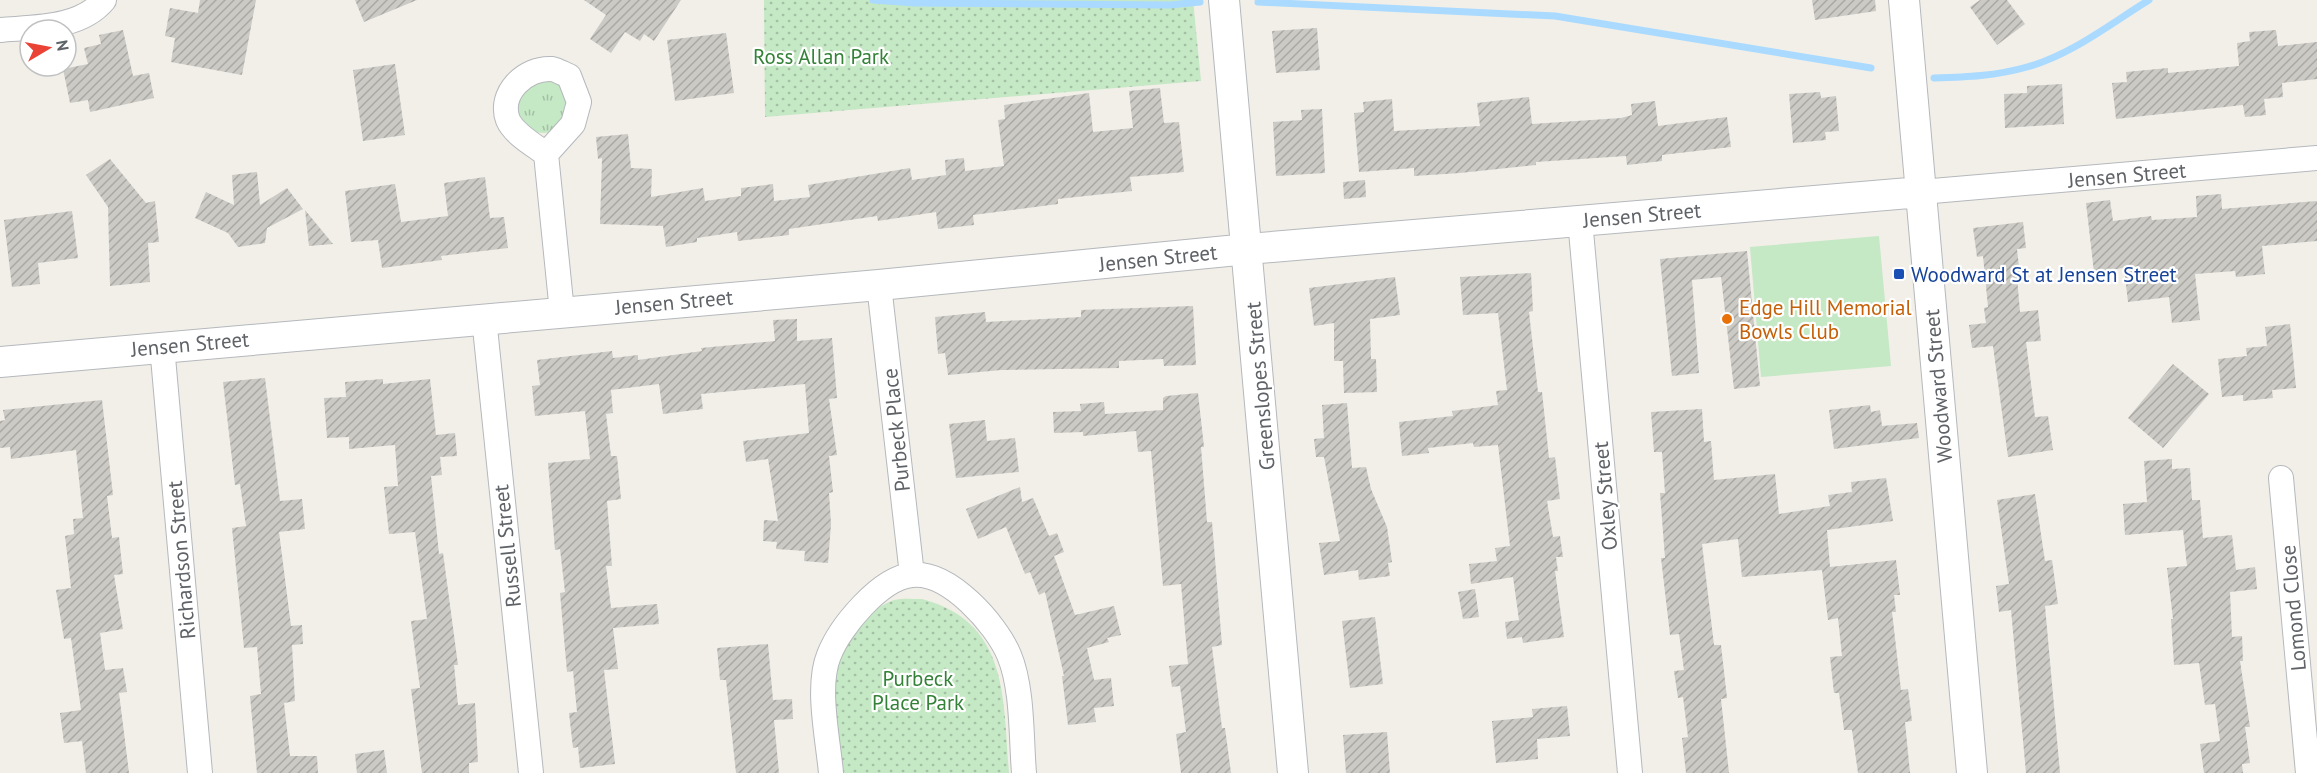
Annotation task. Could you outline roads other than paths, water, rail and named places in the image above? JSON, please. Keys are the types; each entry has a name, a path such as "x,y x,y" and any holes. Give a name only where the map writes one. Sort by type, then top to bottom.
{"street":[{"path":"0,30 72,21 95,11 104,0"},
{"name":"Greenslopes Street","path":"1224,0 1293,773"},
{"name":"Woodward Street","path":"1904,0 1972,773"},
{"path":"546,154 562,312"},
{"name":"Jensen Street","path":"0,362 162,346 879,285 1248,249 2317,158"},
{"name":"Oxley Street","path":"1580,220 1630,773"},
{"name":"Purbeck Place","path":"879,285 912,575"},
{"name":"Russell Street","path":"484,318 531,773"},
{"name":"Richardson Street","path":"162,346 200,773"},
{"name":"Lomond Close","path":"2281,478 2308,773"},
{"path":"831,773 824,693 829,655 854,615 877,592 895,579 912,575 929,577 966,598 999,636 1010,656 1016,680 1024,773"}],"waterway":[{"path":"873,0 915,3 1170,5 1200,2"},
{"path":"1934,78 1992,74 2043,62 2075,47 2149,0"},
{"path":"1258,2 1555,16 1871,68"}],"place":[{"name":"Woodward St at Jensen Street","path":"1899,274"},
{"name":"Edge Hill Memorial Bowls Club","path":"1727,319"}],"park label":[{"name":"Ross Allan Park","path":"821,56"},
{"name":"Purbeck Place Park","path":"918,690"}]}
